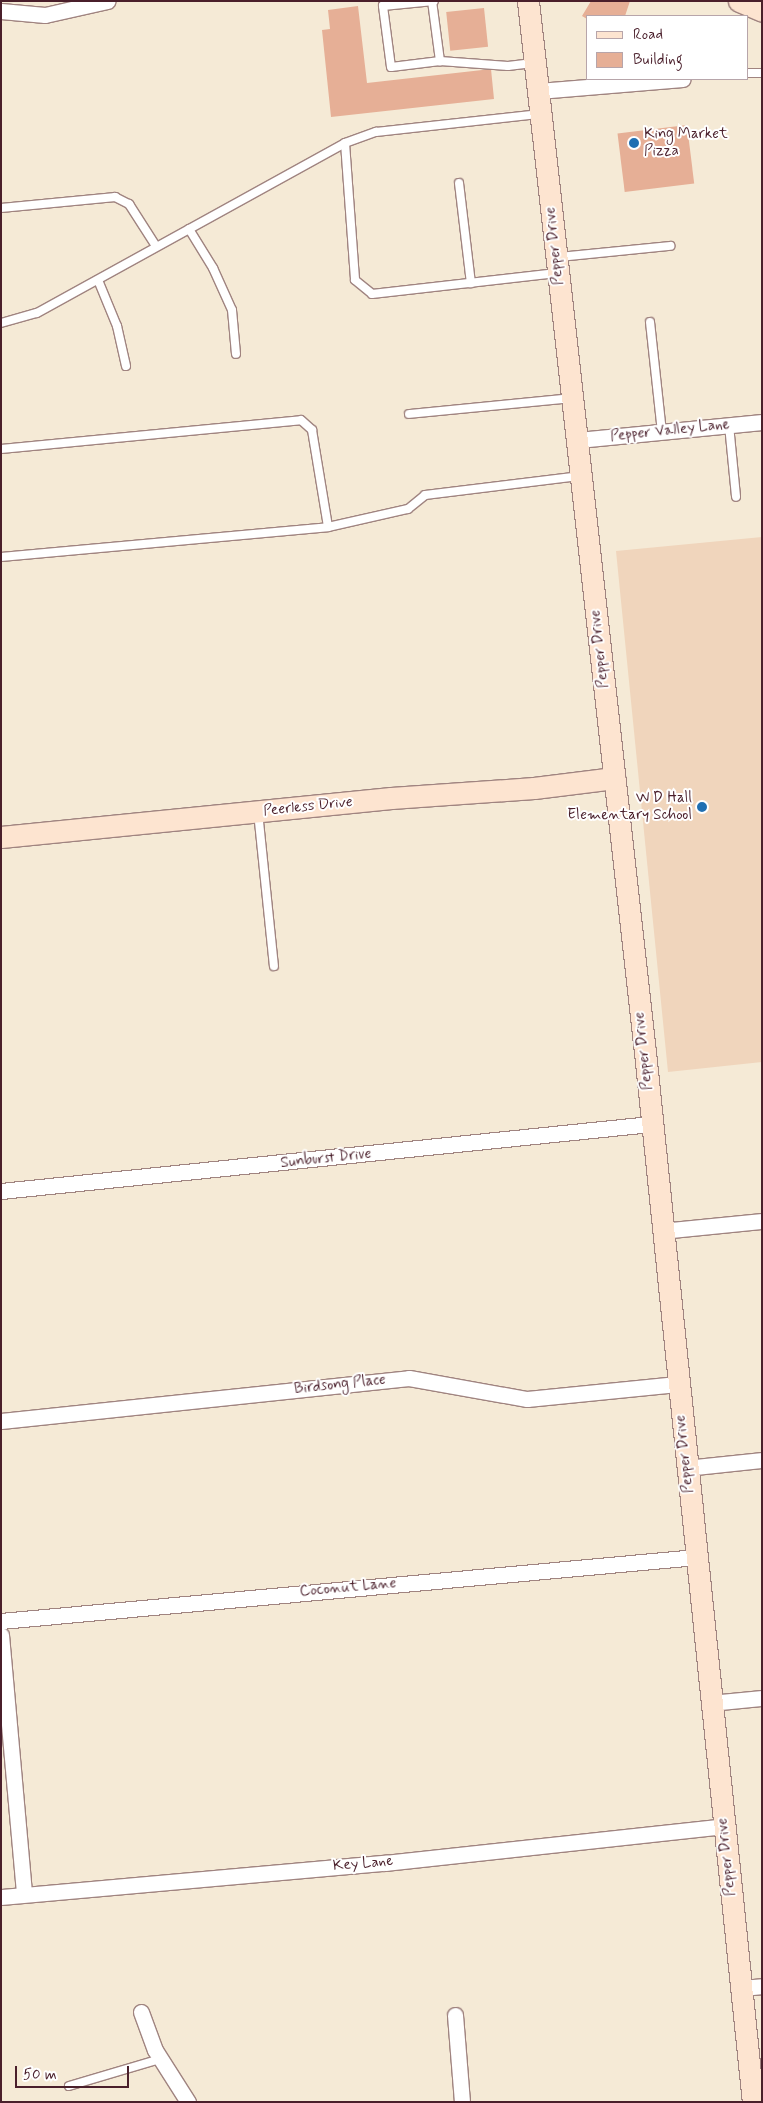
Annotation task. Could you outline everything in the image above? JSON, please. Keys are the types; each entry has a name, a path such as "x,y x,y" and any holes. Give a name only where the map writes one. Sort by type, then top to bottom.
{"street":[{"path":"1,11 45,15 106,1"},
{"path":"739,1 762,11"},
{"name":"Pepper Drive","path":"529,2 651,1124 710,1703 724,1826 752,1987 753,2102"},
{"path":"538,91 671,80"},
{"name":"Pepper Valley Lane","path":"578,440 762,422"},
{"name":"Peerless Drive","path":"1,837 534,788 614,778"},
{"name":"Sunburst Drive","path":"1,1191 651,1124"},
{"path":"661,1231 762,1221"},
{"name":"Birdsong Place","path":"1,1421 410,1378 527,1399 677,1384"},
{"path":"686,1468 762,1460"},
{"name":"Coconut Lane","path":"1,1621 696,1556"},
{"path":"1,1635 24,1894"},
{"path":"710,1703 762,1698"},
{"name":"Key Lane","path":"1,1897 385,1863 724,1826"},
{"path":"141,2012 160,2059 188,2102"},
{"path":"455,2015 462,2102"}],"lane":[{"path":"440,61 433,1 383,6 391,67 440,61 508,66 535,63"},
{"path":"748,73 762,73"},
{"path":"1,323 27,318 345,143 376,132 541,114"},
{"path":"345,143 355,280 372,294 471,283 558,265 670,246"},
{"path":"459,183 471,283"},
{"path":"1,208 115,197 129,204 156,246"},
{"path":"189,229 213,268 232,310 236,354"},
{"path":"98,280 117,326 126,366"},
{"path":"650,322 662,432"},
{"path":"409,414 571,398"},
{"path":"1,450 301,420 312,430 328,527"},
{"path":"729,425 736,497"},
{"path":"1,557 328,527 408,509 425,495 581,476"},
{"path":"258,812 274,966"},
{"path":"69,2086 160,2059"}],"shaded area":[{"name":"W D Hall Elementary School","path":"762,537 762,1062 668,1072 616,551"}],"building":[{"path":"591,1 630,1 625,15 586,15 586,18 582,16"},
{"path":"358,6 367,83 491,69 494,99 331,117 322,30 330,29 328,10"},
{"path":"484,8 488,47 450,51 446,12"},
{"path":"687,125 694,184 625,192 618,134"}],"place":[{"name":"King Market Pizza","path":"634,143"},
{"name":"W D Hall Elementary School","path":"702,807"}]}
